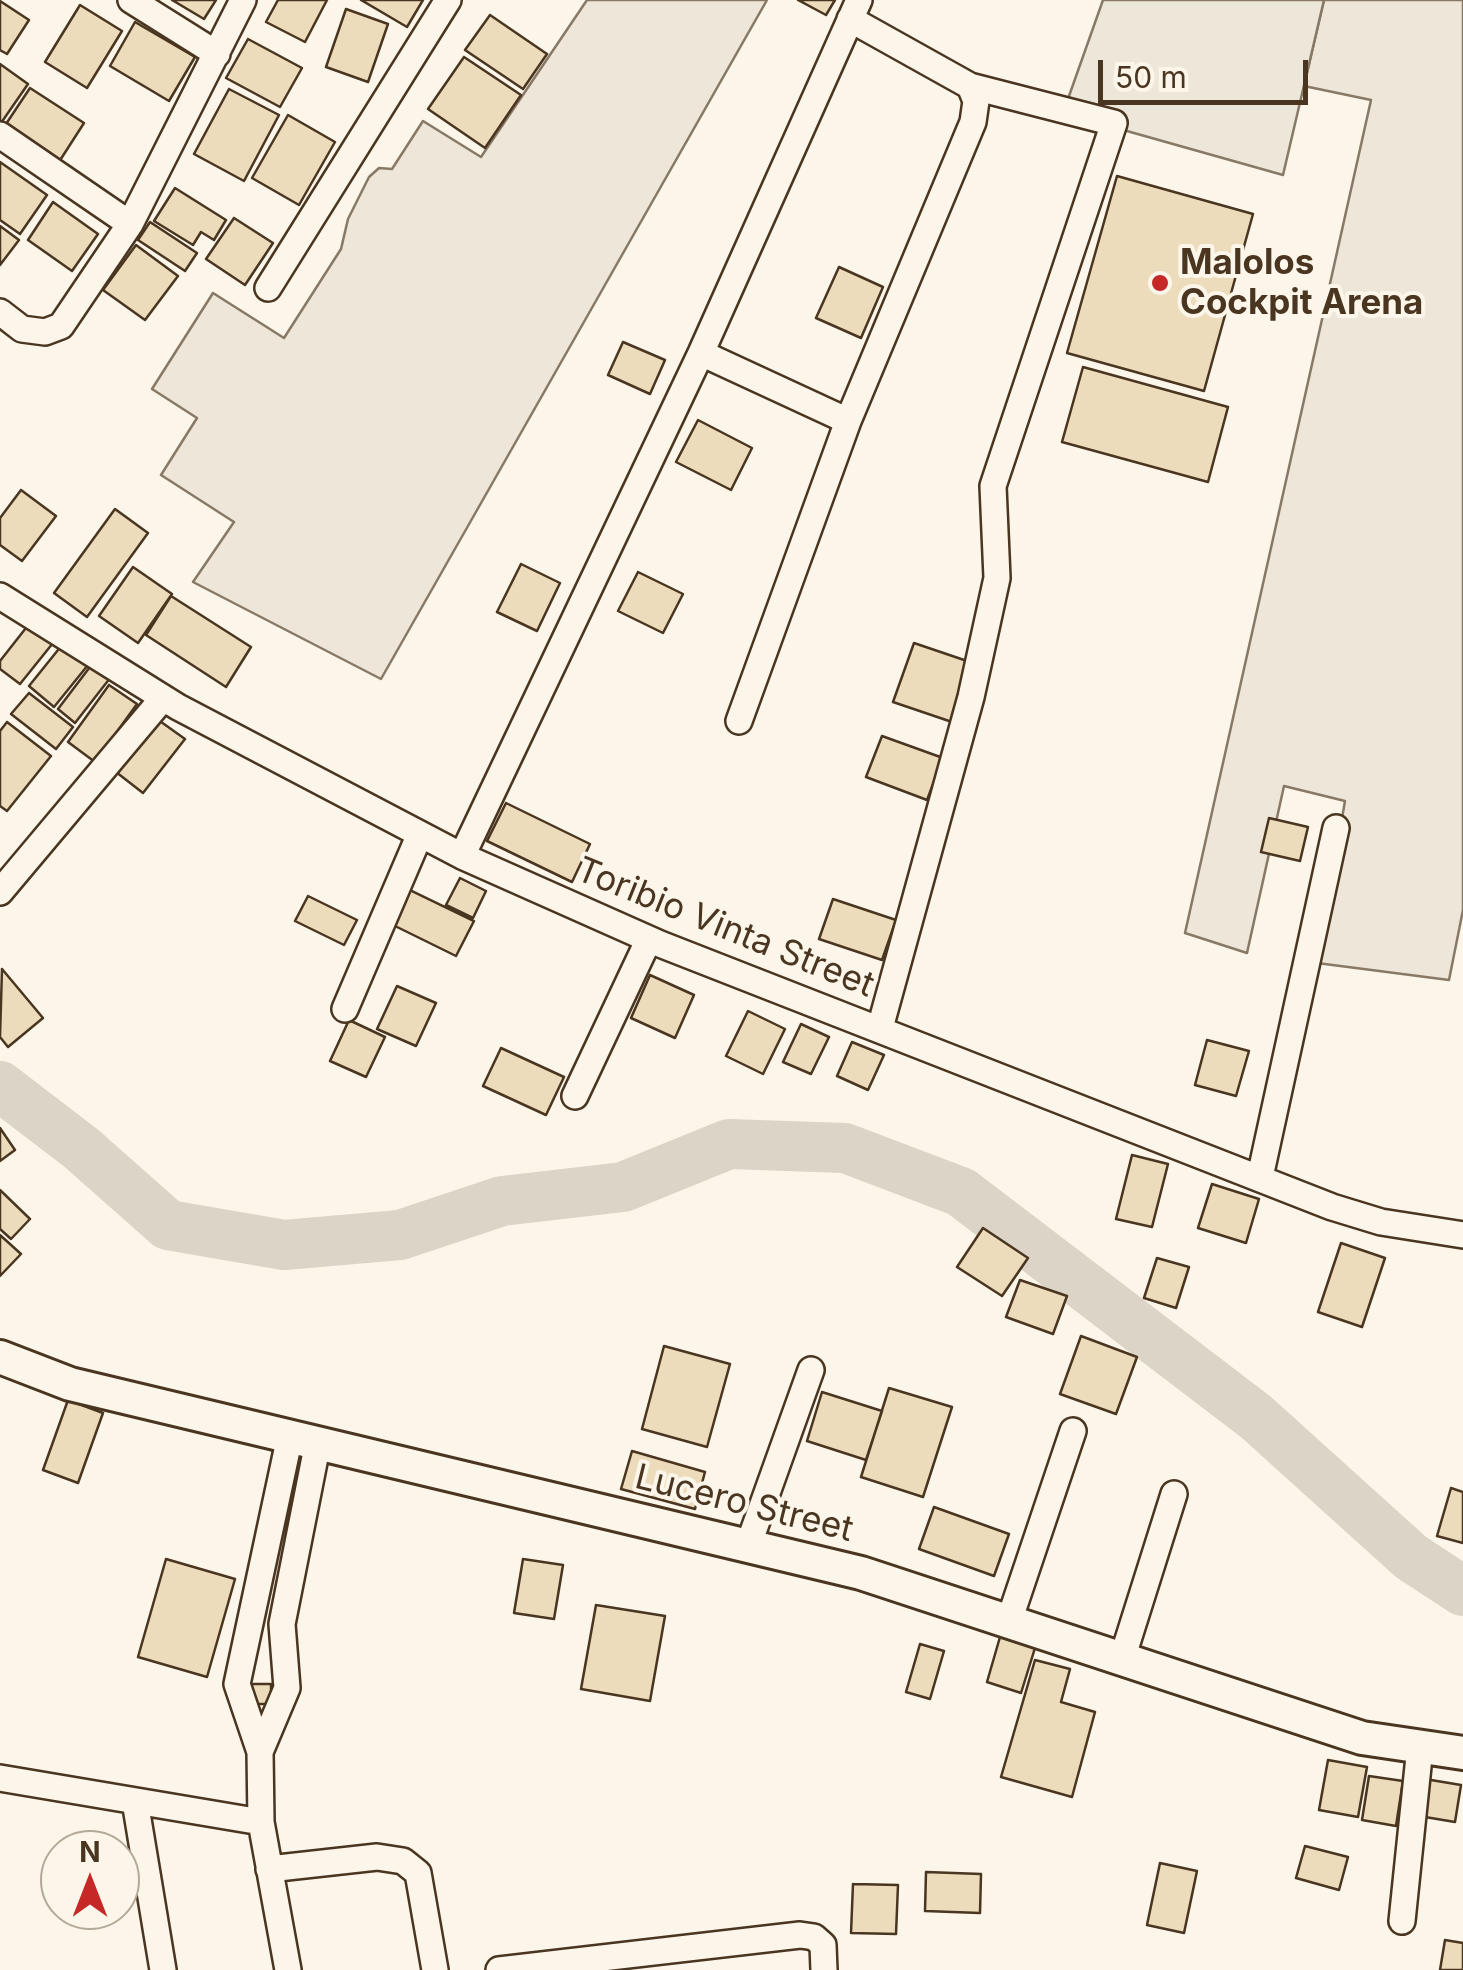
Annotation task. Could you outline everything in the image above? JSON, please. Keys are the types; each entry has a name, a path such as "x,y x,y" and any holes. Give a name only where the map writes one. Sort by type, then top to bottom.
{"street":[{"path":"131,0 218,54"},
{"path":"0,312 22,329 45,332 62,326 130,224 244,0"},
{"path":"268,288 448,0"},
{"path":"462,856 700,353 855,9 970,86 1114,123 993,486 997,578 971,697 880,1028"},
{"path":"739,722 848,421 973,122 976,102 970,86"},
{"path":"0,135 130,224"},
{"path":"700,353 848,421"},
{"name":"Toribio Vinta Street","path":"0,596 163,698 420,834 649,939 1332,1208 1381,1222 1463,1234"},
{"path":"0,892 163,698"},
{"path":"1260,1177 1336,828"},
{"path":"344,1009 420,834"},
{"path":"575,1096 649,939"},
{"name":"Lucero Street","path":"0,1357 70,1384 860,1573 1362,1738 1463,1753"},
{"path":"748,1546 810,1370"},
{"path":"1009,1621 1073,1431"},
{"path":"288,1970 261,1822 260,1752 237,1684 304,1440"},
{"path":"260,1752 287,1688 282,1624 304,1440"},
{"path":"1122,1659 1174,1494"},
{"path":"244,1652 283,1658"},
{"path":"1402,1921 1420,1747"},
{"path":"0,1778 261,1822"},
{"path":"135,1801 163,1970"},
{"path":"269,1869 376,1857 403,1861 418,1873 435,1970"},
{"path":"499,1970 703,1960 814,1937 823,1945 824,1970"}],"shaded area":[{"path":"587,0 767,0 381,679 193,582 234,522 161,475 197,418 152,389 213,293 284,338 341,249 348,219 369,177 379,168 392,169 423,121 481,157"},
{"path":"1103,0 1324,0 1283,175 1063,113"},
{"path":"1324,0 1463,0 1463,910 1449,980 1317,963 1345,801 1284,786 1247,953 1185,933 1371,100 1304,86"}],"building":[{"path":"172,0 216,0 204,19"},
{"path":"278,0 327,0 305,42 266,22"},
{"path":"361,0 423,0 407,27"},
{"path":"798,0 835,0 826,15"},
{"path":"0,1 29,20 7,54 0,50"},
{"path":"80,5 122,31 87,88 45,62"},
{"path":"346,9 388,24 368,82 326,67"},
{"path":"490,15 547,54 523,89 465,50"},
{"path":"135,22 195,57 169,101 110,66"},
{"path":"248,39 302,68 280,107 226,78"},
{"path":"464,57 521,95 485,148 428,109"},
{"path":"0,64 28,84 1,123 0,123"},
{"path":"30,88 84,123 57,165 2,130"},
{"path":"229,89 279,115 244,181 194,154"},
{"path":"288,115 335,142 299,205 252,178"},
{"path":"0,162 47,195 20,234 0,220"},
{"name":"Malolos Cockpit Arena","path":"1117,176 1253,214 1204,391 1067,353"},
{"path":"175,188 226,220 214,240 201,232 193,245 154,221"},
{"path":"53,202 98,234 72,271 28,240"},
{"path":"234,218 273,243 245,285 206,259"},
{"path":"150,222 197,253 185,271 138,240"},
{"path":"0,226 19,240 0,265"},
{"path":"136,245 178,276 145,320 103,290"},
{"path":"839,267 883,287 861,338 816,318"},
{"path":"623,342 665,360 650,394 608,375"},
{"path":"1083,367 1228,407 1208,482 1062,442"},
{"path":"698,420 752,448 731,490 676,462"},
{"path":"21,490 56,516 22,561 0,545 0,518"},
{"path":"115,509 148,533 87,617 54,593"},
{"path":"521,564 560,583 537,631 497,612"},
{"path":"133,567 172,594 138,643 99,616"},
{"path":"638,572 683,594 663,633 618,611"},
{"path":"171,596 251,647 226,687 146,635"},
{"path":"33,619 57,638 20,684 0,669 0,661"},
{"path":"914,643 973,663 952,722 893,702"},
{"path":"62,645 88,665 54,707 29,686"},
{"path":"96,659 114,673 75,723 58,709"},
{"path":"109,685 137,704 95,762 68,742"},
{"path":"29,693 73,727 56,749 11,714"},
{"path":"157,719 185,739 143,793 116,772"},
{"path":"7,722 51,756 7,811 0,806 0,731"},
{"path":"882,736 943,758 927,800 866,777"},
{"path":"506,803 590,844 572,882 487,841"},
{"path":"1269,818 1308,827 1300,861 1261,852"},
{"path":"460,878 486,891 473,918 446,905"},
{"path":"410,890 474,921 456,956 393,925"},
{"path":"308,896 357,920 344,945 295,921"},
{"path":"833,899 896,920 882,960 819,939"},
{"path":"2,969 43,1018 8,1047 0,1037"},
{"path":"650,975 694,995 675,1038 631,1018"},
{"path":"397,986 436,1003 416,1046 377,1029"},
{"path":"748,1011 785,1029 763,1074 726,1056"},
{"path":"349,1020 385,1037 366,1077 330,1061"},
{"path":"801,1024 829,1037 811,1074 783,1062"},
{"path":"1207,1040 1249,1051 1236,1096 1195,1085"},
{"path":"852,1042 884,1055 868,1090 837,1076"},
{"path":"501,1048 564,1077 546,1115 483,1086"},
{"path":"0,1128 15,1150 0,1161"},
{"path":"1132,1155 1168,1164 1152,1227 1116,1219"},
{"path":"1212,1184 1259,1199 1246,1243 1198,1228"},
{"path":"0,1190 30,1219 11,1239 0,1229"},
{"path":"983,1228 1028,1258 1002,1296 957,1267"},
{"path":"0,1235 21,1254 0,1276"},
{"path":"1341,1243 1385,1258 1362,1327 1318,1312"},
{"path":"1157,1258 1189,1267 1176,1308 1144,1298"},
{"path":"1020,1280 1067,1296 1053,1334 1006,1317"},
{"path":"1081,1336 1137,1357 1116,1414 1060,1394"},
{"path":"664,1346 730,1364 707,1447 642,1429"},
{"path":"889,1388 952,1407 923,1497 861,1477"},
{"path":"822,1392 882,1411 866,1460 807,1441"},
{"path":"68,1400 103,1413 78,1483 43,1470"},
{"path":"632,1451 705,1472 695,1509 621,1489"},
{"path":"1451,1488 1463,1492 1463,1543 1437,1536"},
{"path":"934,1507 1009,1534 994,1576 919,1549"},
{"path":"166,1559 235,1579 207,1677 138,1657"},
{"path":"523,1559 563,1565 554,1619 514,1613"},
{"path":"596,1605 665,1616 650,1701 581,1689"},
{"path":"1000,1637 1035,1648 1021,1693 987,1682"},
{"path":"920,1644 944,1651 930,1699 906,1692"},
{"path":"1035,1660 1070,1669 1061,1702 1095,1712 1072,1797 1001,1777"},
{"path":"251,1684 271,1684 271,1704 251,1704"},
{"path":"1328,1760 1367,1767 1358,1817 1319,1810"},
{"path":"1369,1776 1403,1781 1396,1826 1362,1820"},
{"path":"1425,1779 1461,1785 1455,1822 1419,1816"},
{"path":"1305,1846 1348,1857 1339,1890 1296,1878"},
{"path":"1160,1863 1197,1871 1184,1933 1147,1925"},
{"path":"926,1872 981,1874 980,1913 925,1911"},
{"path":"853,1884 898,1885 896,1934 851,1933"},
{"path":"1445,1940 1463,1943 1463,1970 1440,1970"}],"waterway":[{"path":"0,1086 81,1148 168,1225 284,1245 400,1235 502,1201 623,1187 729,1144 845,1148 961,1192 1256,1417 1411,1557 1463,1591"}],"place":[{"name":"Malolos Cockpit Arena","path":"1160,283"}]}
